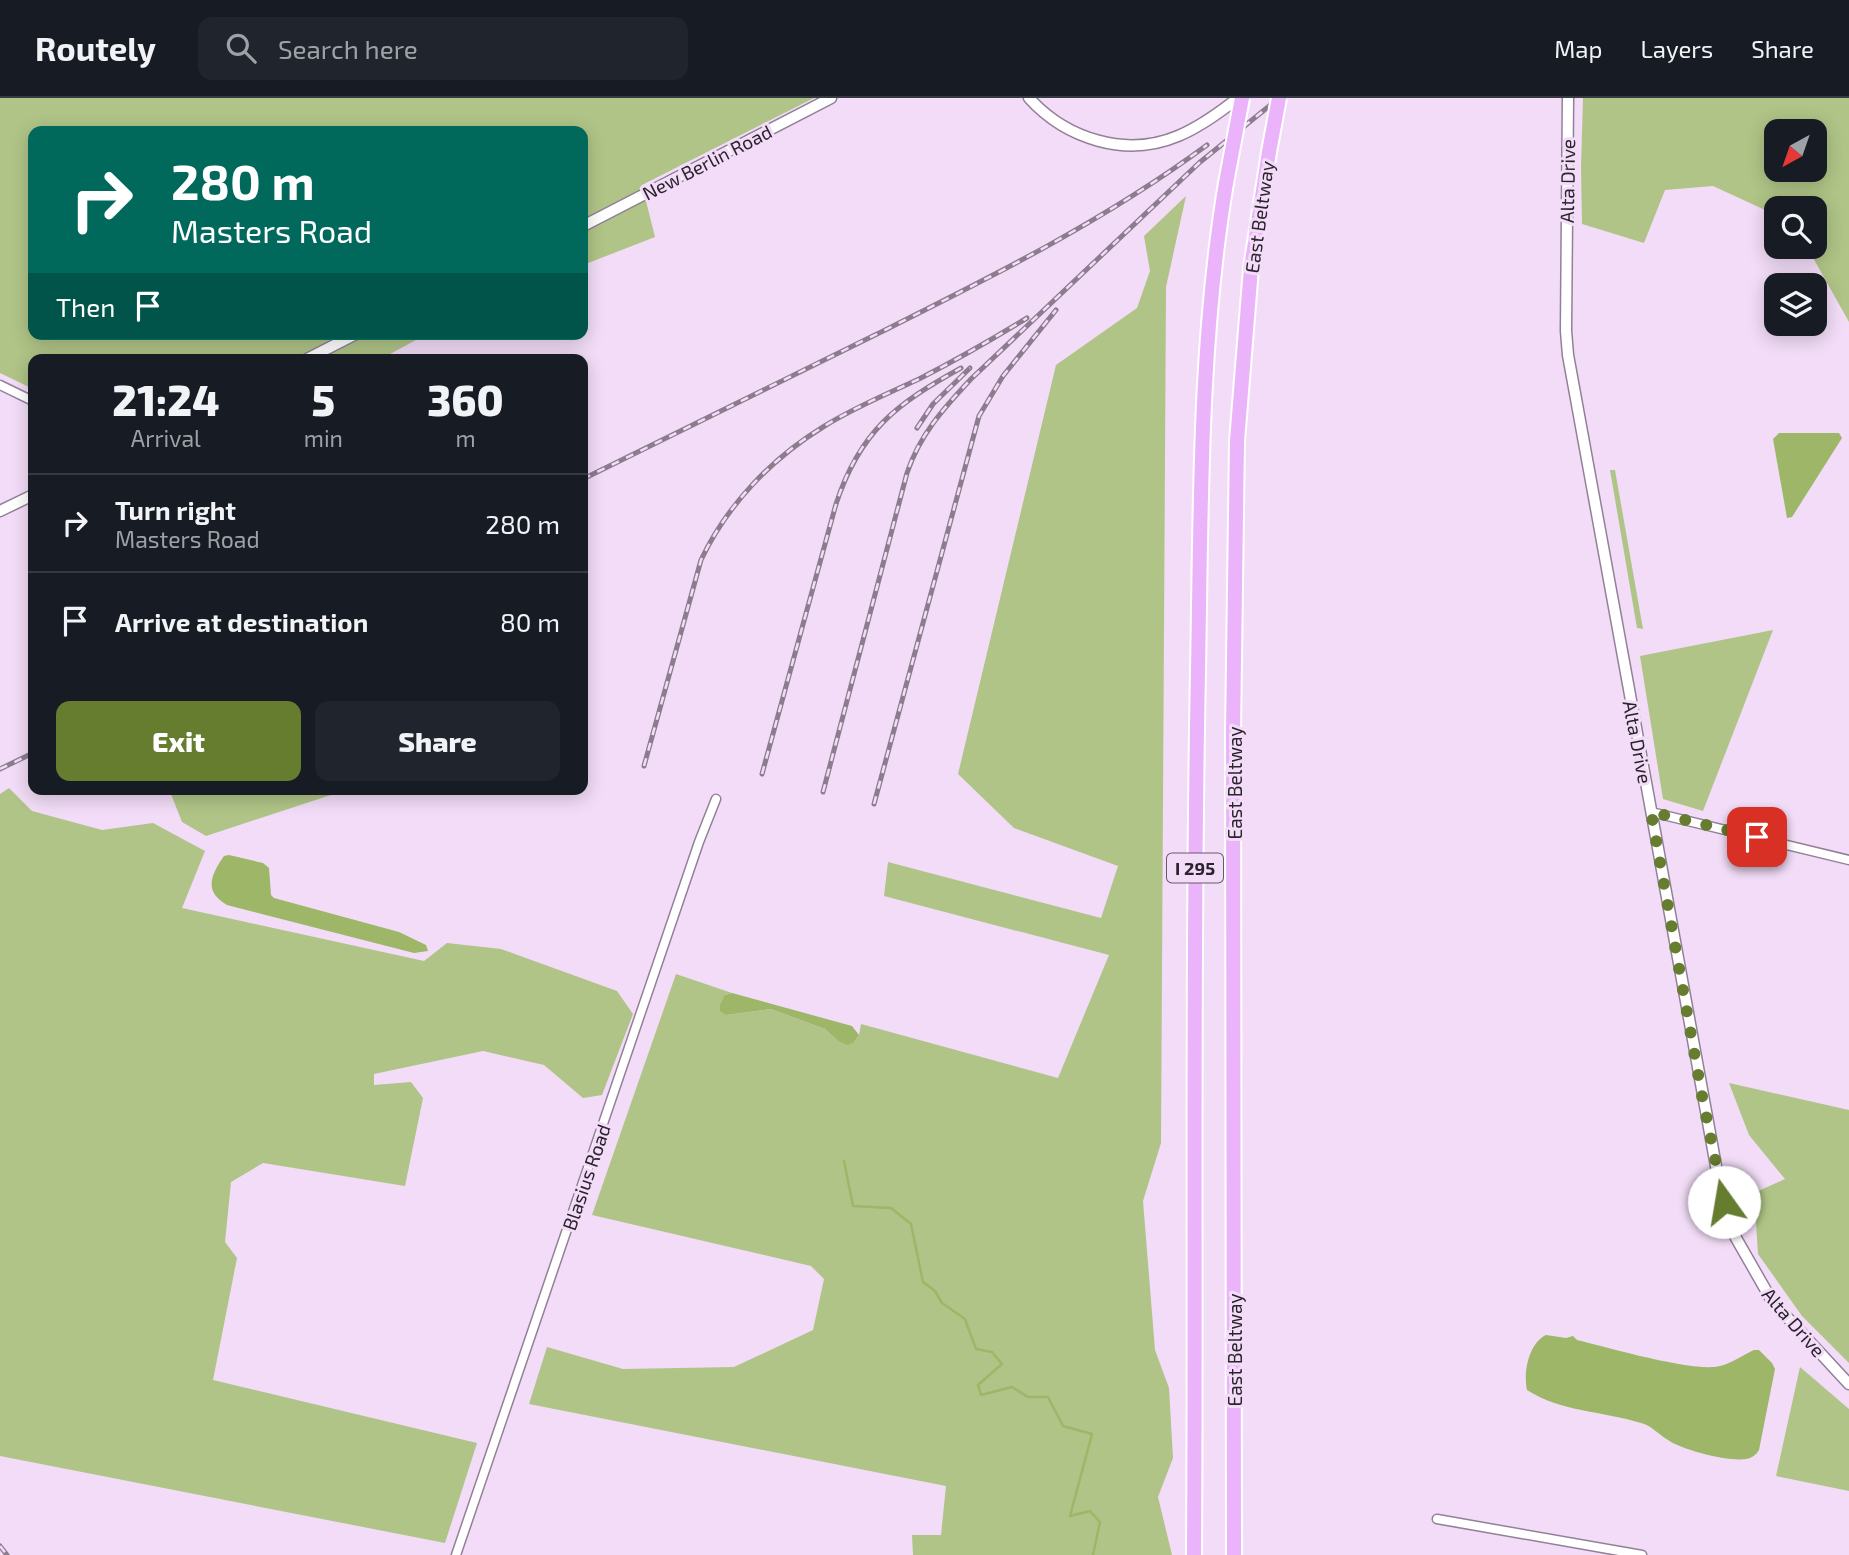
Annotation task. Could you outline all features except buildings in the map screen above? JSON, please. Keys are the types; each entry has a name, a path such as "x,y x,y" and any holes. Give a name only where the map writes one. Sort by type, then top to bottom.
{"highway":[{"name":"East Beltway","path":"1194,1555 1195,838 1202,474 1210,306 1240,98"},
{"name":"East Beltway","path":"1234,1555 1233,732 1237,441 1251,268 1279,98"}],"street":[{"name":"New Berlin Road","path":"588,223 831,98"},
{"path":"1029,98 1041,110 1078,135 1103,143 1126,145 1175,138 1240,98"},
{"name":"Alta Drive","path":"1568,98 1568,355 1720,1188 1736,1238 1772,1301 1849,1384"},
{"path":"316,354 344,340"},
{"path":"0,385 28,399"},
{"path":"0,511 28,497"},
{"name":"Blasius Road","path":"456,1555 716,799"},
{"path":"1651,812 1849,860"},
{"path":"1437,1519 1642,1555"}],"shaded area":[{"path":"0,98 814,98 642,185 655,237 588,263 588,126 28,126 28,340 416,340 390,354 28,354 28,387 0,373"},
{"path":"1583,98 1849,98 1849,322 1827,283 1827,273 1822,273 1814,259 1827,259 1827,196 1764,196 1764,209 1713,186 1665,190 1644,243 1582,224"},
{"path":"1186,196 1166,287 1161,1143 1143,1201 1155,1350 1169,1388 1173,1458 1158,1497 1172,1555 913,1555 912,1535 941,1535 946,1486 529,1404 547,1347 623,1369 734,1367 813,1330 824,1279 811,1266 592,1215 676,974 732,993 725,995 726,1015 771,1009 825,1029 838,1041 854,1042 859,1035 861,1024 1058,1078 1109,955 884,896 888,862 1101,918 1118,866 1014,828 958,774 1056,365 1137,308 1150,271 1144,236"},
{"path":"1779,433 1839,433 1842,438 1792,517 1787,518 1773,439"},
{"path":"1610,470 1615,470 1643,629 1637,628"},
{"path":"1773,630 1703,811 1663,799 1640,656"},
{"path":"9,788 32,811 102,830 153,823 205,851 182,908 424,961 447,943 501,949 617,991 633,1014 602,1095 583,1098 544,1065 483,1051 374,1074 374,1085 411,1082 423,1098 405,1186 263,1163 231,1182 225,1242 237,1258 213,1380 477,1443 445,1543 0,1456 0,794"},
{"path":"171,795 331,795 206,836 182,822"},
{"path":"224,856 263,863 269,868 271,895 274,898 399,932 426,945 428,951 414,953 227,905 215,895 212,883 219,863"},
{"path":"732,993 852,1026 859,1035 848,1045 838,1041 825,1029 771,1009 726,1015 720,1011 720,1005 725,995"},
{"path":"1729,1083 1849,1110 1849,1363 1802,1316 1758,1254 1754,1193 1785,1179 1749,1135"},
{"path":"1546,1335 1566,1338 1573,1336 1577,1340 1691,1366 1720,1366 1759,1350 1775,1369 1759,1450 1746,1459 1729,1459 1706,1454 1675,1444 1645,1424 1554,1403 1527,1390 1526,1375 1531,1351"},
{"path":"1800,1367 1849,1409 1849,1491 1776,1476"}],"waterway":[{"path":"844,1161 853,1206 891,1208 911,1224 923,1282 935,1291 942,1303 965,1319 976,1349 992,1352 1002,1364 978,1385 981,1395 1012,1387 1028,1397 1048,1397 1063,1426 1092,1434 1070,1516 1090,1511 1100,1522 1093,1555"}],"railway":[{"path":"823,792 907,473 926,434 942,411 971,379 1199,163 1279,98"},
{"path":"588,477 1004,269 1128,199 1207,145"},
{"path":"874,804 979,416 1003,376 1056,310"},
{"path":"644,766 701,560 737,502 768,469 823,427 858,407 946,365 1027,318"},
{"path":"762,774 836,504 846,479 869,438 883,422 917,394 961,368"},
{"path":"917,428 933,404 970,368"},
{"path":"0,769 28,755"},
{"path":"0,1546 7,1555"}],"route":[{"path":"1724,1202 1702,1096 1651,812 1757,837"}]}
